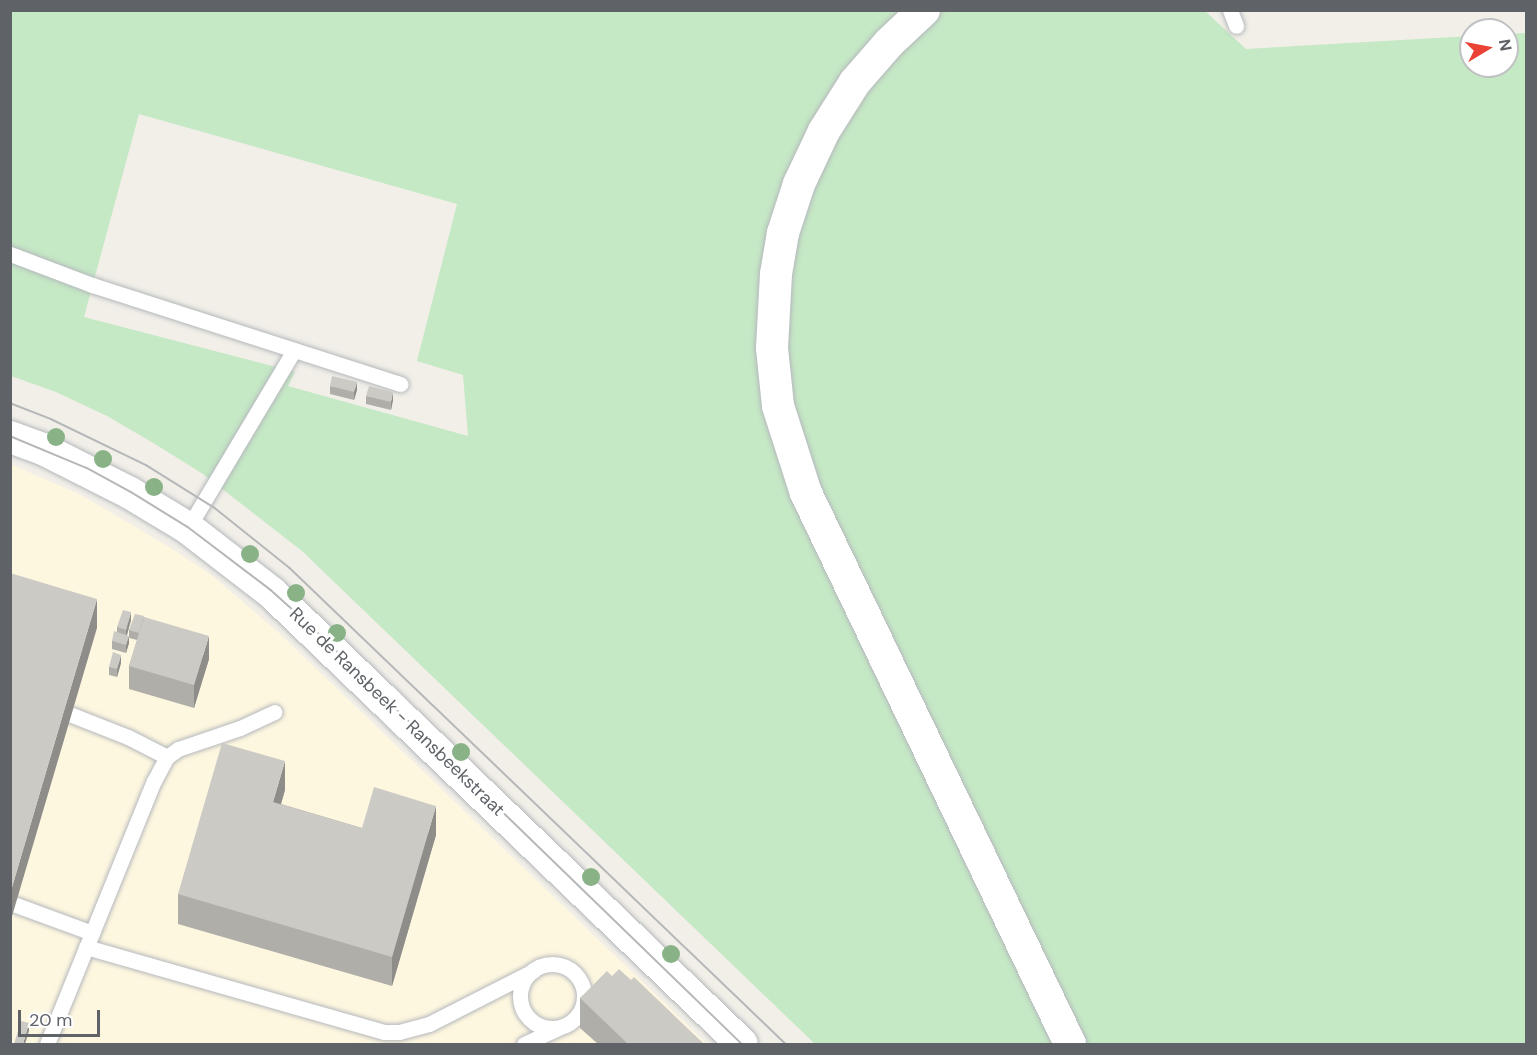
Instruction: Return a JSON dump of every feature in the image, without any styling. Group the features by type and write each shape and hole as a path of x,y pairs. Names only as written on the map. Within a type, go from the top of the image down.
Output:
{"street":[{"path":"924,10 889,43 855,82 824,131 799,184 783,233 775,284 772,348 778,406 806,493 1070,1044"},
{"name":"Rue de Ransbeek - Ransbeekstraat","path":"10,437 87,469 188,528 272,593 741,1044"}],"lane":[{"path":"1230,10 1236,26"},
{"path":"10,254 30,259 92,285 400,384"},
{"path":"188,528 294,350"},
{"path":"47,1044 149,791 167,757 178,749 240,728 275,712"},
{"path":"72,715 128,737 167,757"},
{"path":"16,905 93,933"},
{"path":"86,948 384,1032 399,1032 429,1024 543,966 565,967 581,982 584,1004 579,1015 562,1027 524,1044"},
{"path":"533,971 521,990 524,1012 541,1026 562,1027"}],"shaded area":[{"path":"10,464 81,495 210,574 279,633 707,1044 11,1044"}],"green space":[{"path":"1204,10 1246,49 1459,37 1459,78 1519,78 1519,33 1526,33 1526,1044 815,1044 302,551 203,474 155,444 107,416 56,392 11,376 10,11","holes":["139,114 457,204 417,361 463,375 468,436 288,386 295,372 84,317"]}],"building":[{"path":"332,376 357,382 354,392 330,386"},
{"path":"369,386 393,392 391,402 366,396"},
{"path":"10,573 97,599 10,894"},
{"path":"123,610 131,612 126,630 117,627"},
{"path":"135,614 144,616 139,633 129,630"},
{"path":"144,617 209,636 194,685 129,666"},
{"path":"114,631 129,636 126,645 112,641"},
{"path":"113,652 121,655 117,669 109,667"},
{"path":"222,743 285,761 273,802 362,828 374,787 436,806 392,957 178,894"},
{"path":"619,969 631,980 634,977 704,1044 628,1044 580,998 607,971 612,976"},
{"path":"21,1021 29,1023 23,1044 14,1044"}],"tram line":[{"path":"10,403 51,419 146,465 215,508 290,568 786,1044"},
{"path":"10,436 87,468 131,492 188,527 271,590 310,625 742,1044"}]}
